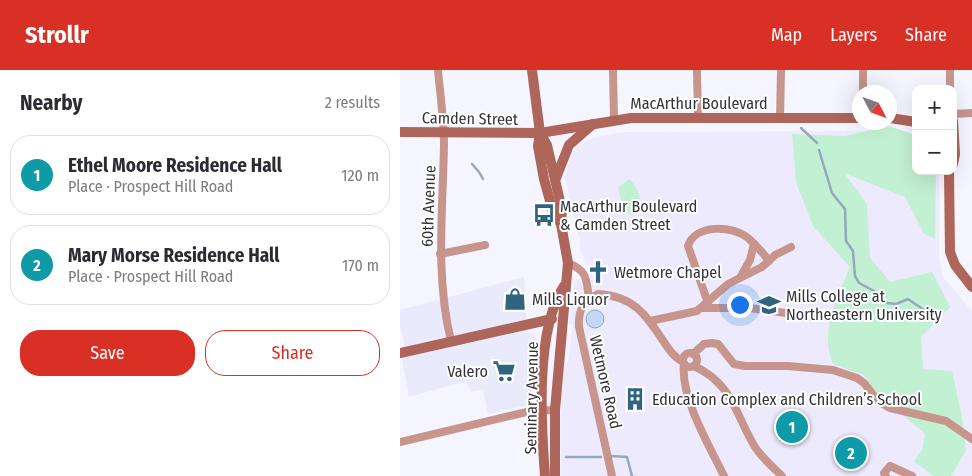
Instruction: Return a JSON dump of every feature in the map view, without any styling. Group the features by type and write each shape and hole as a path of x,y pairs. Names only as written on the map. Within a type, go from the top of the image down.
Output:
{"main road":[{"path":"532,70 540,133 538,146 550,202 561,224"},
{"name":"MacArthur Boulevard","path":"540,133 614,119 852,118"},
{"path":"897,119 912,121"},
{"path":"555,179 569,145 597,122"},
{"name":"Camden Street","path":"400,132 540,133"},
{"path":"540,133 547,144 562,210 561,224 568,263 562,337"},
{"path":"950,175 950,252 954,265 972,287"},
{"path":"548,321 554,303 565,284"},
{"path":"400,353 548,321 558,314 564,305"},
{"path":"548,321 562,337"},
{"name":"Seminary Avenue","path":"545,476 542,410 548,321"},
{"name":"Seminary Avenue","path":"555,476 555,410 562,337"}],"street":[{"name":"60th Avenue","path":"438,70 443,132 440,254 444,310 451,341"},
{"path":"613,70 614,119"},
{"path":"697,70 698,118"},
{"path":"780,118 781,70"},
{"path":"863,70 863,85"},
{"path":"950,70 950,85"},
{"path":"957,114 972,113"},
{"path":"705,305 688,246 691,238 698,232 728,230 741,234 754,244 769,261"},
{"path":"741,276 750,260 754,244"},
{"path":"440,254 485,246"},
{"path":"650,321 690,314 705,305 741,276 762,267 775,255 791,247"},
{"path":"568,263 582,269 590,298 598,294 619,296 634,305 650,321 675,358 688,367 694,366 716,378 757,450 782,476"},
{"name":"Wetmore Road","path":"590,298 582,305 578,316 579,327 612,476"},
{"path":"705,305 749,308 814,317"},
{"path":"724,476 696,417 684,381 684,356 693,354 704,344 718,344 734,364 833,370 857,378 864,383 878,401 890,408 946,421 972,439"},
{"path":"693,354 697,360 694,366"},
{"path":"400,442 542,410 555,410"},
{"path":"886,476 884,473 890,466 912,476"}],"shaded area":[{"name":"Mills College at Northeastern University","path":"880,131 912,167 912,175 939,175 939,256 943,277 972,311 972,476 561,476 561,404 565,362 568,362 573,325 569,324 575,280 578,278 582,282 591,279 579,245 580,240 565,177 572,152 586,141 596,137 626,132"},
{"path":"524,277 527,332 535,336 537,341 533,404 488,414 483,389 471,392 466,381 409,397 402,359 404,342 400,326 400,310"}],"green space":[{"path":"897,129 912,134 912,175 936,175 935,239 924,234 905,197 844,173 867,204 870,258 890,282 932,272 950,307 921,337 923,369 952,371 962,417 966,450 951,476 934,476 914,461 922,450 925,434 875,391 864,375 833,364 828,339 831,314 850,267 813,226 796,182 792,134 845,136 871,130"},
{"path":"630,179 640,198 639,212 631,215 622,205 618,187"}],"water":[{"path":"591,310 599,310 604,315 602,326 591,328 586,323 586,315"}],"waterway":[{"path":"801,128 817,143"},
{"path":"819,150 832,193 845,209 846,241 853,251 855,276 859,283 876,292 887,303 896,304 908,299 934,317"},
{"path":"472,164 483,179"},
{"path":"611,456 627,457 632,476"},
{"path":"566,457 601,457"}],"place":[{"name":"MacArthur Boulevard & Camden Street","path":"544,215"},
{"name":"Wetmore Chapel","path":"598,272"},
{"name":"Mills Liquor","path":"515,299"},
{"name":"Mills College at Northeastern University","path":"769,305"},
{"name":"Valero","path":"504,371"},
{"name":"Education Complex and Children’s School","path":"635,399"},
{"name":"Ethel Moore Residence Hall","path":"792,427"},
{"name":"Mary Morse Residence Hall","path":"851,453"}]}
